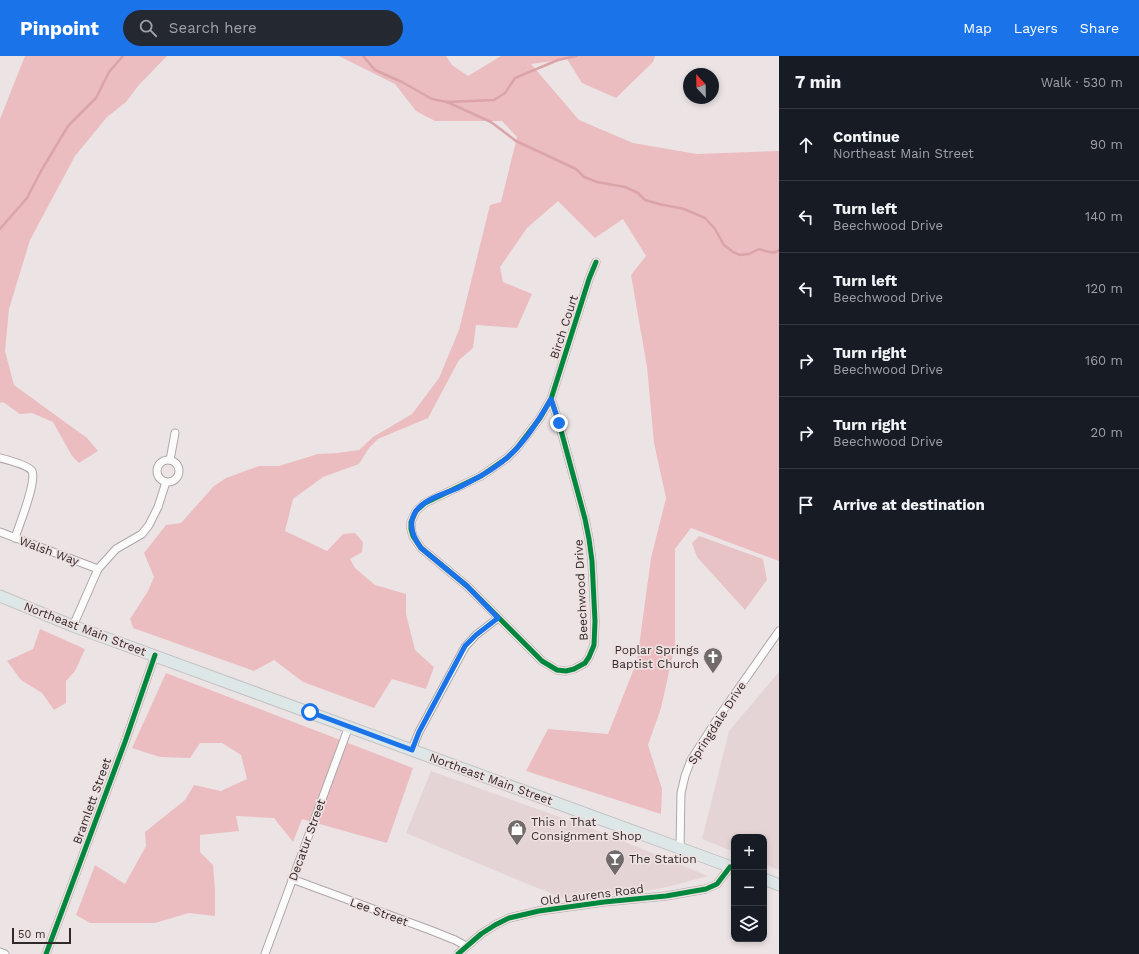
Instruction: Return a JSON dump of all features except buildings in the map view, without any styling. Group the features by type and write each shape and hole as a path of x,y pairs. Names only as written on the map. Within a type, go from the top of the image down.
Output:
{"main road":[{"name":"Northeast Main Street","path":"0,596 73,626 731,867"},
{"path":"767,880 779,885"}],"street":[{"name":"Birch Court","path":"551,399 589,279 596,262"},
{"name":"Beechwood Drive","path":"551,399 559,423 589,539 592,561 595,621 593,649 587,660 579,667 570,670 557,670 542,661 467,586 421,548 411,529 411,522 416,511 425,503 481,476 507,458 517,448 540,418 551,399"},
{"path":"170,460 175,433"},
{"path":"0,458 26,466 32,471 34,482 15,538"},
{"path":"170,460 176,464 179,471 173,481 166,482 160,479 157,470 161,462 170,460"},
{"path":"73,626 98,569 116,549 142,534 149,525 158,508 166,482"},
{"name":"Walsh Way","path":"0,532 98,569"},
{"path":"412,750 419,732 465,646 476,635 498,618"},
{"name":"Springdale Drive","path":"680,848 681,793 691,760 720,715 779,631"},
{"name":"Bramlett Street","path":"46,954 125,742 155,655"},
{"name":"Decatur Street","path":"265,954 349,726"},
{"name":"Old Laurens Road","path":"458,954 466,946 495,925 509,918 526,913 604,902 666,896 706,889 717,884 731,868"},
{"name":"Lee Street","path":"292,879 430,930 466,946"},
{"path":"0,952 4,954"}],"shaded area":[{"path":"25,56 167,56 138,86 126,102 107,117 75,156 30,240 9,309 5,351 14,385 87,438 98,451 79,463 72,456 53,422 32,413 20,414 3,402 0,403 0,119"},
{"path":"339,56 446,56 452,65 468,76 501,56 655,56 653,62 616,98 582,83 567,59 531,64 579,120 633,143 697,154 779,151 779,561 691,528 675,549 675,645 661,708 648,745 662,789 661,814 526,771 548,729 608,734 637,661 651,558 666,498 654,443 647,367 631,275 646,256 623,219 595,238 558,201 527,228 500,267 503,282 532,294 517,328 476,325 473,348 459,360 428,418 378,439 369,448 359,464 323,477 293,499 285,531 327,551 343,534 355,533 363,542 362,552 350,559 355,568 375,585 406,594 406,614 415,650 434,667 426,689 392,679 374,708 303,682 274,660 254,671 133,628 130,619 148,591 154,577 144,553 166,525 181,523 214,486 226,478 259,466 279,466 318,454 359,450 373,437 412,414 439,378 459,330 490,205 501,202 517,137 502,121 435,121 416,111 395,84"},
{"path":"699,536 763,559 767,580 745,610 697,557 692,543"},
{"path":"40,629 85,649 75,671 66,681 66,703 54,710 42,693 21,680 7,661 33,649"},
{"path":"779,672 779,870 767,865 767,834 731,834 731,851 702,839 729,731"},
{"path":"166,673 413,768 387,843 302,819 293,842 274,818 236,816 239,831 200,835 200,852 213,865 215,916 189,913 155,923 90,923 76,915 95,865 125,884 146,846 145,832 185,800 194,785 221,791 247,779 241,755 222,743 200,743 190,758 160,757 132,748"},
{"path":"431,771 596,830 708,876 663,888 571,901 406,833"}],"waterway":[{"path":"0,229 27,198 68,126 96,98 109,72 123,56"},
{"path":"363,56 375,70 402,82 432,99 447,102 494,100 505,93 515,78 558,60 576,56"},
{"path":"447,102 491,122 516,141 576,169 584,177 597,182 625,187 638,193 645,200 684,209 705,218 715,229 724,245 733,252 740,255 749,254 759,249 767,252 775,252 779,250"}],"cycle path":[{"path":"551,399 585,519 592,561 595,621 594,645 585,663 574,669 566,671 557,670 542,661 467,586 421,548 413,536 411,522 416,511 425,503 481,476 507,458 517,448 540,418 551,399 589,279 596,262"},
{"path":"46,954 125,742 155,655"},
{"path":"458,954 481,934 509,918 539,911 604,902 666,896 706,889 717,884 730,867"}],"place":[{"name":"Poplar Springs Baptist Church","path":"713,674"},
{"name":"This n That Consignment Shop","path":"517,846"},
{"name":"The Station","path":"615,876"}],"route":[{"path":"310,712 412,750 419,732 465,646 476,635 498,618 467,586 421,548 411,529 413,517 416,511 425,503 481,476 507,458 517,448 540,418 551,399 559,423"}]}
